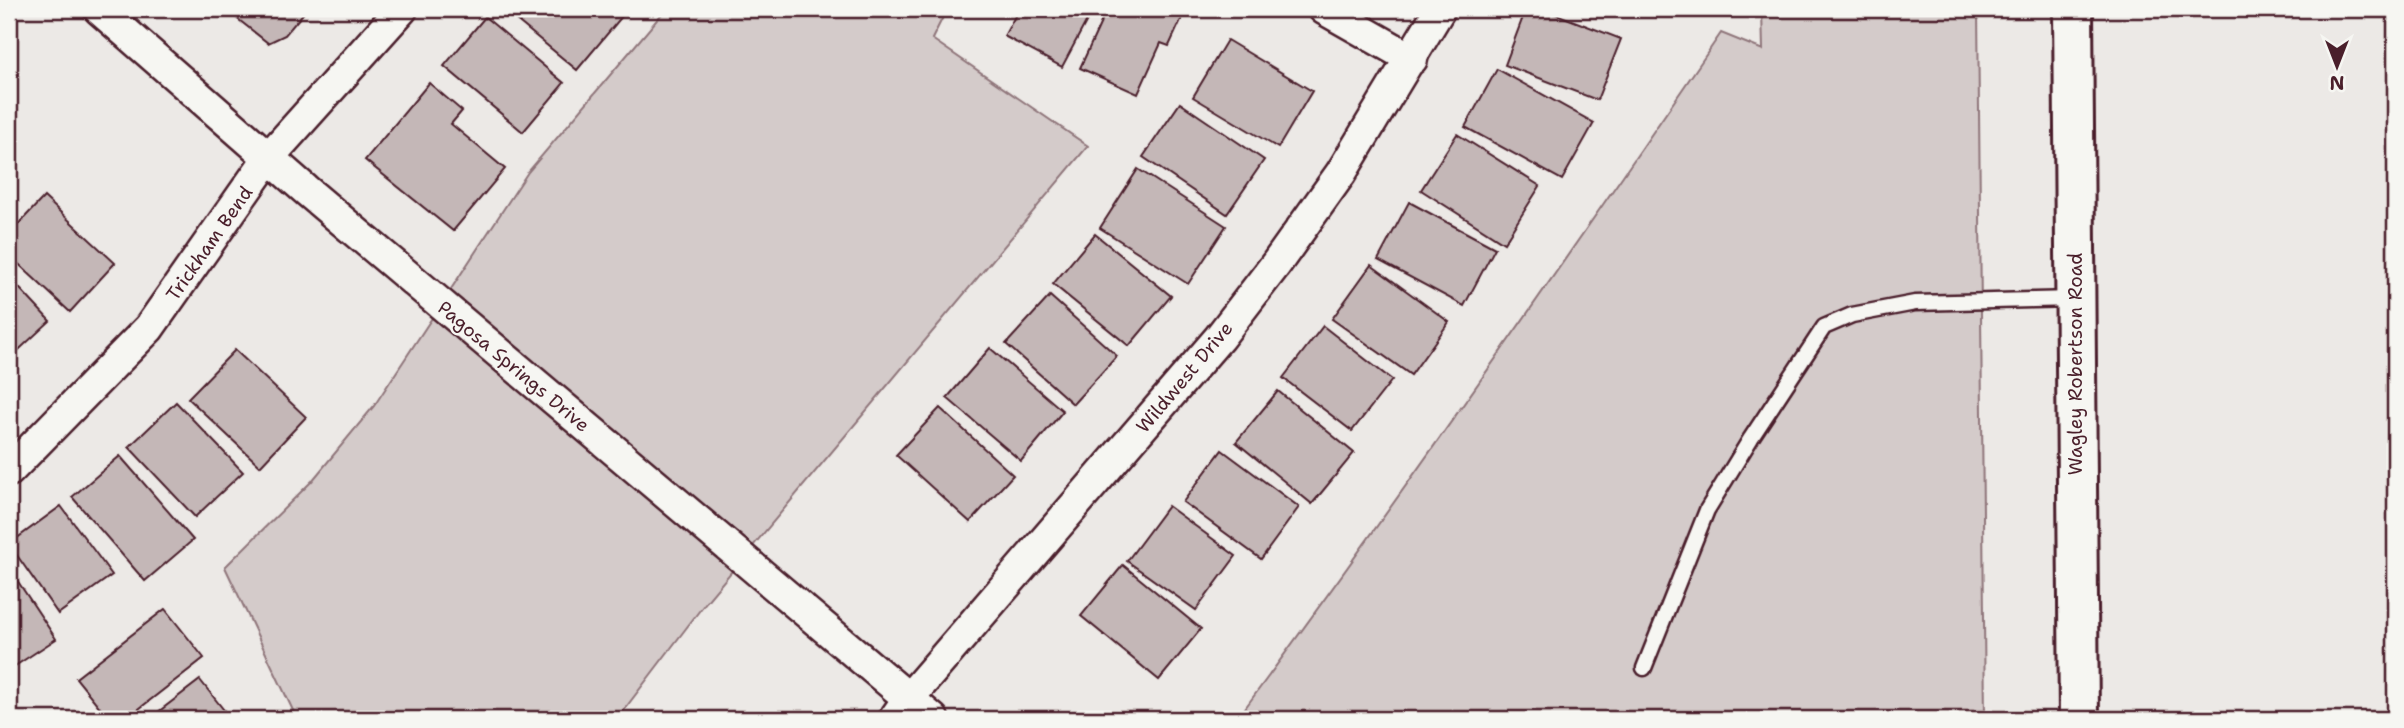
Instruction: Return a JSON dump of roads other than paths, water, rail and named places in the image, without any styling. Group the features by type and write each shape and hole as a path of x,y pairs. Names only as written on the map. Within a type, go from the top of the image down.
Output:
{"street":[{"name":"Pagosa Springs Drive","path":"99,9 901,709 933,719"},
{"name":"Trickham Bend","path":"9,471 149,328 269,157 402,9"},
{"path":"1324,9 1412,59"},
{"name":"Wildwest Drive","path":"901,709 1219,338 1276,264 1341,173 1440,9"},
{"name":"Wagley Robertson Road","path":"2073,9 2079,719"}],"lane":[{"path":"1644,668 1707,510 1824,327 1852,315 1915,303 2074,299"}]}
